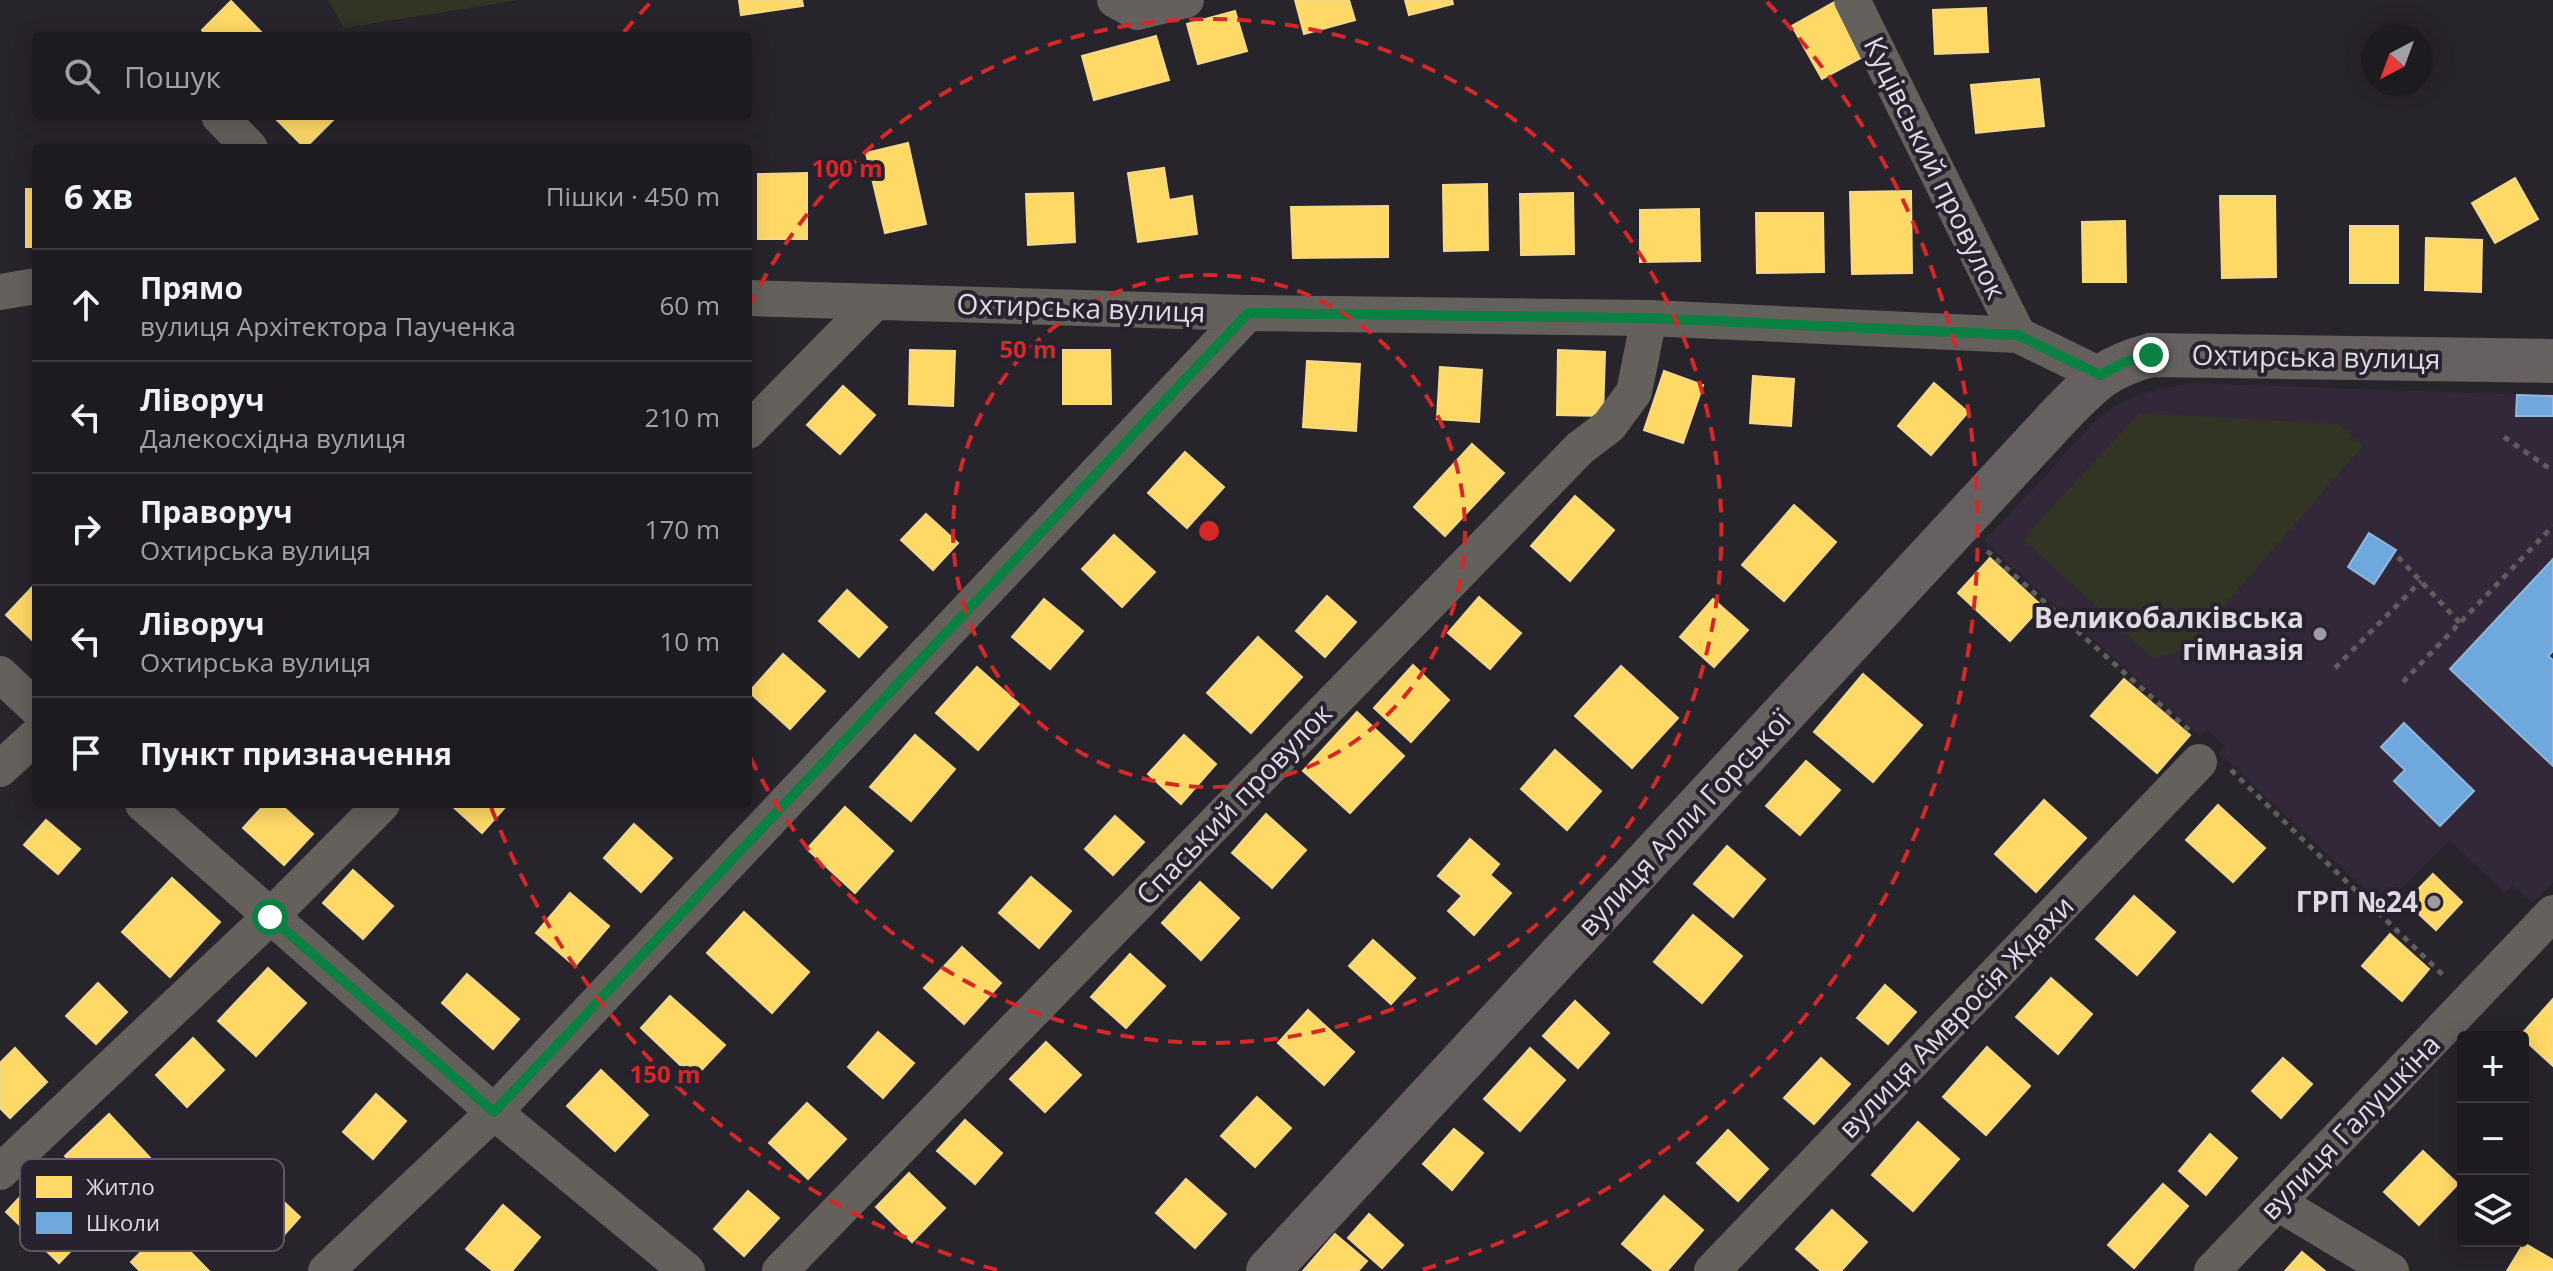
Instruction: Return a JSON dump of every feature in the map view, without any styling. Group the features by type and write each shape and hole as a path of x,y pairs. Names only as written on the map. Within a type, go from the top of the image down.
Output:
{"street":[{"path":"1115,0 1137,12 1186,0"},
{"name":"Куцівський провулок","path":"1852,0 2018,335"},
{"path":"223,120 246,144"},
{"path":"0,292 32,287"},
{"name":"Охтирська вулиця","path":"752,298 1248,313 1649,318 2018,335 2100,375 2125,362 2151,355 2553,361"},
{"path":"752,427 875,302"},
{"path":"326,1271 494,1112 1248,313"},
{"name":"Спаський провулок","path":"780,1271 1569,459 1609,426 1634,392 1649,318"},
{"name":"вулиця Алли Горської","path":"1268,1271 2100,375"},
{"path":"0,674 32,704"},
{"path":"0,769 32,740"},
{"name":"вулиця Амвросія Ждахи","path":"1712,1271 2199,762"},
{"path":"147,808 494,1112 687,1271"},
{"path":"0,1172 270,917 378,808"},
{"name":"вулиця Галушкіна","path":"2212,1271 2553,913"},
{"path":"2278,1203 2391,1271"}],"path":[{"path":"2504,437 2553,471"},
{"path":"2403,682 2553,526"},
{"path":"2398,557 2460,623"},
{"path":"2335,668 2421,581"}],"shaded area":[{"name":"Великобалківська гімназія","path":"2193,383 2553,396 2553,882 2533,903 2513,885 2505,893 2449,840 2383,906 2219,753 2225,746 2207,729 2200,736 1984,541 2098,419 2137,395"}],"green space":[{"path":"328,0 519,0 344,28"},
{"path":"2139,413 2339,424 2363,446 2187,648 2154,659 2023,539"}],"building: Житло":[{"path":"739,0 802,0 803,6 741,15"},
{"path":"1295,0 1349,0 1355,20 1304,34"},
{"path":"1405,0 1452,0 1453,4 1409,15"},
{"path":"1838,0 1868,54 1822,79 1792,26"},
{"path":"231,1 261,32 204,32 202,30"},
{"path":"1986,8 1988,52 1935,54 1933,10"},
{"path":"1235,11 1247,51 1198,64 1187,24"},
{"path":"1156,36 1169,80 1094,100 1082,56"},
{"path":"2039,79 2044,126 1976,133 1971,85"},
{"path":"277,120 333,120 309,144 301,144"},
{"path":"908,143 926,224 885,233 866,153"},
{"path":"1164,168 1169,200 1192,196 1197,234 1138,242 1128,173"},
{"path":"807,173 807,239 758,239 758,174"},
{"path":"2515,178 2538,219 2495,243 2472,203"},
{"path":"1487,184 1488,250 1444,251 1443,185"},
{"path":"26,189 32,189 32,247 26,247"},
{"path":"1911,191 1912,273 1852,274 1850,192"},
{"path":"1073,193 1075,242 1028,245 1026,194"},
{"path":"1573,193 1574,254 1521,255 1520,194"},
{"path":"2220,196 2275,196 2276,277 2222,278"},
{"path":"1388,206 1388,257 1293,258 1291,207"},
{"path":"1699,209 1700,261 1640,262 1640,210"},
{"path":"1756,213 1823,213 1824,272 1757,273"},
{"path":"2125,221 2126,282 2083,282 2082,222"},
{"path":"2350,226 2398,226 2398,283 2350,283"},
{"path":"2426,238 2482,240 2481,292 2425,290"},
{"path":"910,350 955,351 953,406 909,404"},
{"path":"1063,350 1110,350 1111,404 1063,404"},
{"path":"1558,350 1605,352 1603,416 1557,415"},
{"path":"1307,361 1360,364 1356,431 1303,427"},
{"path":"1440,367 1482,370 1479,422 1437,419"},
{"path":"1664,371 1703,385 1683,443 1644,430"},
{"path":"1753,376 1794,379 1791,426 1750,423"},
{"path":"1934,383 1968,412 1931,455 1898,426"},
{"path":"843,386 875,415 840,454 807,425"},
{"path":"1472,444 1504,473 1445,536 1414,507"},
{"path":"1185,452 1224,487 1187,528 1148,493"},
{"path":"1575,496 1614,530 1570,581 1531,546"},
{"path":"1794,505 1836,542 1784,601 1742,565"},
{"path":"926,514 958,543 933,570 901,540"},
{"path":"1114,535 1155,572 1122,607 1082,569"},
{"path":"1990,558 2042,606 2010,641 1958,593"},
{"path":"32,587 32,640 6,615"},
{"path":"847,590 887,627 859,657 819,621"},
{"path":"1327,596 1356,622 1325,657 1296,631"},
{"path":"1479,597 1521,633 1490,669 1448,633"},
{"path":"1044,599 1083,631 1050,669 1012,637"},
{"path":"1713,599 1748,630 1714,667 1680,637"},
{"path":"1258,637 1302,677 1251,733 1207,693"},
{"path":"783,654 825,691 790,729 752,695 752,689"},
{"path":"1413,665 1449,700 1411,742 1374,708"},
{"path":"1621,666 1678,718 1632,768 1575,716"},
{"path":"977,667 1019,704 978,750 936,713"},
{"path":"1863,674 1922,725 1873,782 1814,732"},
{"path":"2124,679 2190,735 2157,773 2091,716"},
{"path":"1357,712 1404,756 1350,813 1303,771"},
{"path":"915,735 955,769 911,821 870,787"},
{"path":"1184,735 1216,764 1181,804 1148,774"},
{"path":"1555,750 1601,791 1567,830 1521,789"},
{"path":"1806,761 1840,790 1800,835 1766,806"},
{"path":"2044,800 2086,838 2036,892 1995,854"},
{"path":"2218,805 2265,848 2233,882 2186,840"},
{"path":"845,807 893,851 855,893 807,849"},
{"path":"261,808 284,808 313,834 284,865 243,828"},
{"path":"454,808 504,808 482,833"},
{"path":"1266,814 1306,850 1272,888 1232,853"},
{"path":"1115,816 1144,842 1113,875 1085,849"},
{"path":"46,820 80,849 58,874 24,845"},
{"path":"634,824 672,858 641,892 604,858"},
{"path":"1470,839 1499,864 1490,875 1511,893 1474,935 1448,911 1462,896 1438,876"},
{"path":"1727,846 1765,879 1733,917 1694,884"},
{"path":"353,870 393,906 363,939 323,903"},
{"name":"ГРП №24","path":"2433,874 2462,902 2436,930 2406,902"},
{"path":"1031,877 1071,911 1039,948 999,913"},
{"path":"172,878 220,922 170,977 122,932"},
{"path":"1200,882 1239,918 1201,960 1162,923"},
{"path":"570,893 609,926 575,966 536,933"},
{"path":"2134,896 2175,932 2137,975 2096,939"},
{"path":"744,912 809,972 772,1013 707,953"},
{"path":"1693,915 1742,956 1702,1003 1654,962"},
{"path":"2390,934 2429,969 2402,1001 2362,966"},
{"path":"1373,940 1415,978 1391,1004 1349,966"},
{"path":"962,947 1001,983 964,1024 924,988"},
{"path":"1130,954 1165,986 1126,1028 1091,997"},
{"path":"268,968 306,1003 256,1056 218,1021"},
{"path":"467,974 519,1019 493,1049 442,1003"},
{"path":"2051,978 2092,1014 2058,1054 2016,1017"},
{"path":"98,983 127,1012 96,1044 66,1016"},
{"path":"1885,985 1916,1012 1888,1044 1857,1018"},
{"path":"670,996 725,1045 694,1078 641,1028"},
{"path":"2553,999 2553,1066 2529,1044 2529,1031 2524,1031"},
{"path":"1575,1001 1609,1033 1578,1068 1543,1036"},
{"path":"1308,1010 1354,1052 1324,1085 1278,1043"},
{"path":"878,1032 914,1063 883,1098 848,1067"},
{"path":"193,1038 224,1070 187,1107 156,1075"},
{"path":"1046,1042 1081,1075 1045,1112 1010,1079"},
{"path":"1987,1047 2030,1086 1986,1135 1943,1097"},
{"path":"15,1048 47,1082 10,1118 0,1108 0,1063"},
{"path":"1530,1048 1565,1080 1520,1131 1484,1099"},
{"path":"1821,1058 1850,1084 1814,1124 1784,1098"},
{"path":"2283,1058 2312,1084 2281,1118 2252,1091"},
{"path":"601,1070 648,1115 615,1151 567,1106"},
{"path":"376,1094 406,1121 373,1159 343,1132"},
{"path":"1257,1097 1291,1128 1255,1167 1221,1136"},
{"path":"807,1103 846,1139 808,1179 769,1143"},
{"path":"109,1114 151,1159 68,1159 65,1156"},
{"path":"965,1120 1002,1153 975,1184 937,1151"},
{"path":"1918,1122 1959,1159 1913,1211 1872,1175"},
{"path":"1454,1129 1483,1153 1452,1190 1423,1164"},
{"path":"1728,1130 1768,1169 1738,1201 1697,1163"},
{"path":"2210,1134 2237,1158 2206,1195 2179,1171"},
{"path":"2423,1151 2457,1183 2419,1225 2384,1192"},
{"path":"909,1173 945,1208 912,1242 876,1207"},
{"path":"1186,1179 1226,1214 1195,1248 1156,1213"},
{"path":"2163,1184 2188,1206 2134,1268 2108,1245"},
{"path":"748,1191 779,1218 744,1256 714,1229"},
{"path":"1664,1196 1703,1230 1667,1271 1654,1271 1622,1244"},
{"path":"20,1197 20,1225 6,1212"},
{"path":"284,1202 300,1217 284,1235"},
{"path":"503,1205 540,1237 512,1271 493,1271 466,1249"},
{"path":"1832,1210 1867,1242 1841,1271 1821,1271 1796,1249"},
{"path":"1369,1214 1403,1245 1382,1268 1348,1238"},
{"path":"1335,1234 1367,1261 1358,1271 1303,1271"},
{"path":"2529,1246 2553,1260 2553,1271 2507,1271 2522,1247"},
{"path":"47,1251 71,1251 59,1263"},
{"path":"142,1251 189,1251 209,1271 140,1271 131,1262"},
{"path":"2302,1252 2325,1271 2285,1271"}],"building: Школи":[{"path":"2517,395 2553,396 2553,416 2516,416"},
{"path":"2369,533 2396,550 2374,584 2348,567"},
{"path":"2553,559 2553,651 2548,656 2553,660 2553,766 2450,669"},
{"path":"2404,723 2474,791 2440,826 2394,781 2405,770 2381,747"}],"place":[{"name":"Великобалківська гімназія","path":"2320,634"},
{"name":"ГРП №24","path":"2434,902"}],"route":[{"path":"270,917 494,1112 1248,313 1649,318 2018,335 2100,375 2125,362 2151,355"}]}
